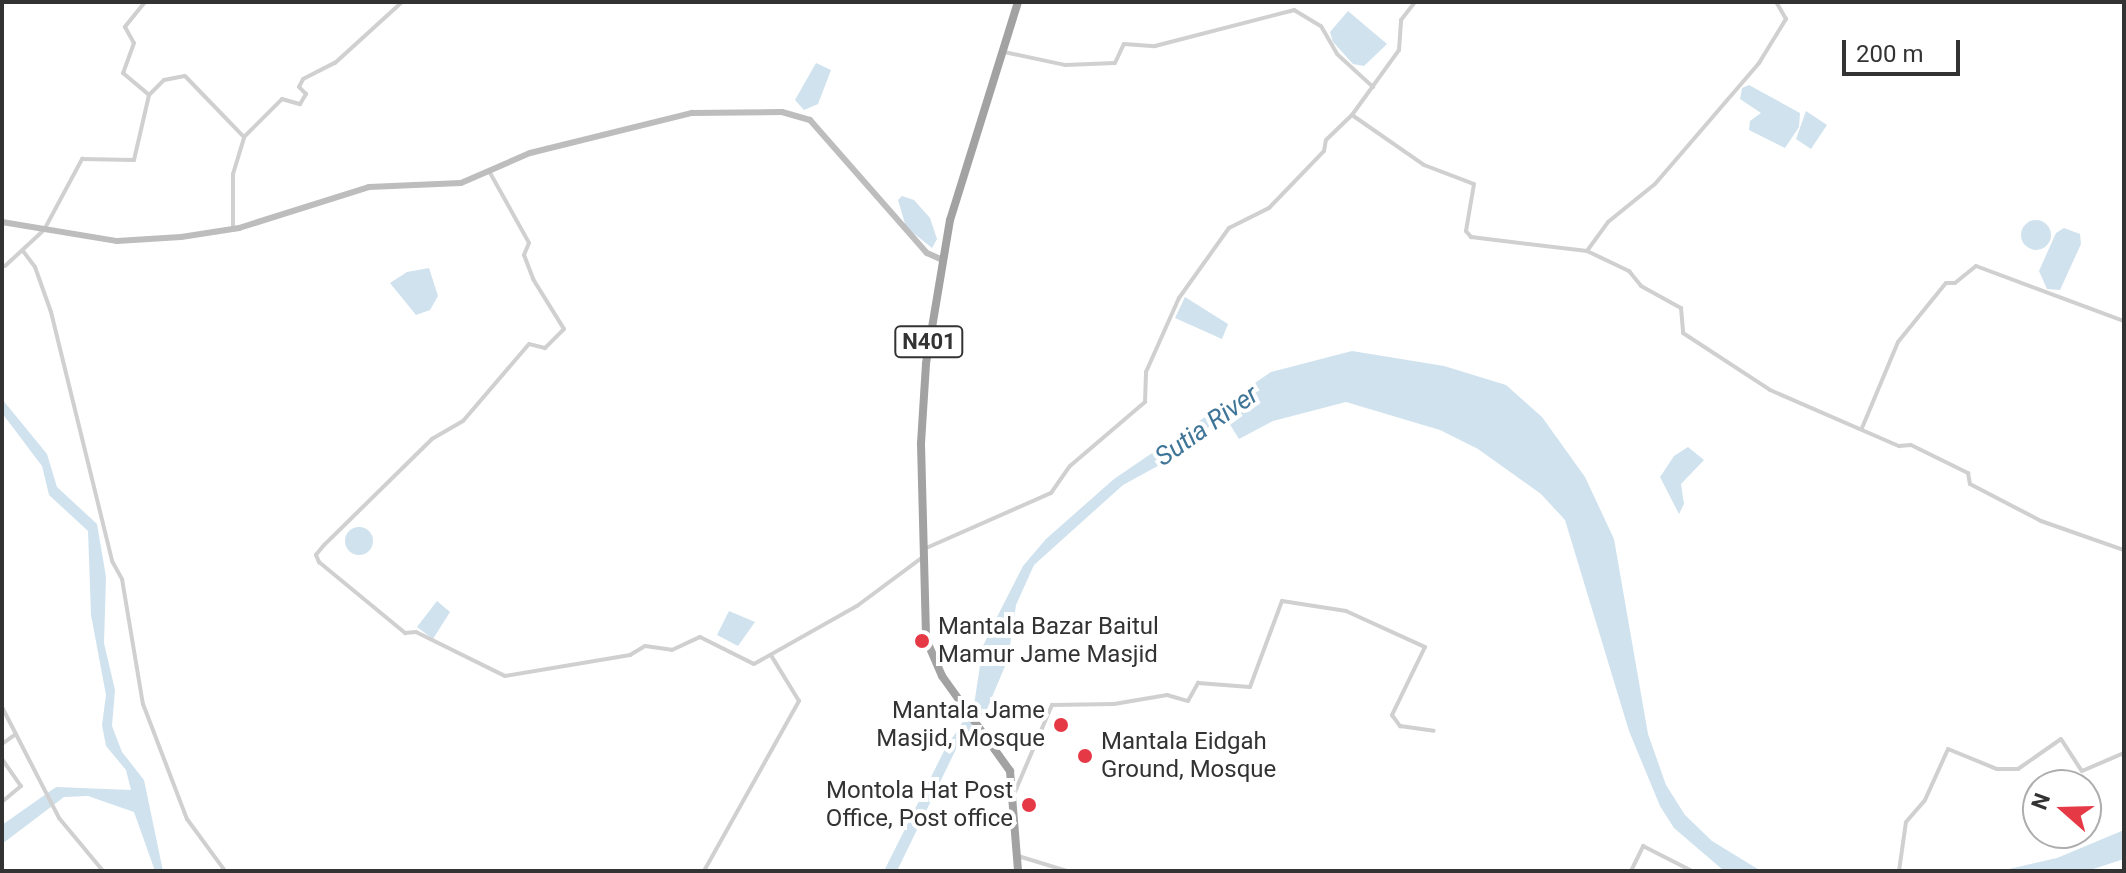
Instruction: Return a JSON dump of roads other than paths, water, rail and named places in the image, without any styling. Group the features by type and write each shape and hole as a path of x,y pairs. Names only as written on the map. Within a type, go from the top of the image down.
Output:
{"highway":[{"name":"N401","path":"1018,2 961,179 943,260 922,407 926,639 949,687 1010,771 1018,871"}],"main road":[{"path":"2,222 117,241 233,229 369,187 461,183 530,153 692,113 793,113 810,120 927,253 943,260"}],"street":[{"path":"145,2 125,27 134,43 123,73 149,95"},
{"path":"233,229 233,174 244,137 282,99 300,104 306,94 299,87 303,79 335,63 402,2"},
{"path":"489,171 529,243 524,255 533,279 564,329 545,348 529,344 463,421 432,439 324,545 317,559 396,628 416,632 505,676 630,655 645,646 672,650 700,637 754,664 772,657 857,606 924,553 1051,493 1070,466 1145,402 1146,372 1179,298 1229,228 1269,208 1352,115 1399,50 1401,20 1415,2"},
{"path":"1587,251 1608,222 1655,184 1759,63 1786,19 1776,2"},
{"path":"1004,52 1065,65 1115,63 1124,44 1155,46 1294,10 1321,26 1337,54 1373,87"},
{"path":"5,266 44,230 82,159 134,160 149,95 164,80 185,76 244,137"},
{"path":"1352,115 1424,165 1474,184 1466,231 1471,237 1587,251 1629,271 1641,286 1681,308 1683,333 1770,390 1968,473 1970,484 2041,521 2124,550"},
{"path":"23,251 35,267 51,312 113,567 122,579 143,704 187,819 225,871"},
{"path":"1862,428 1898,342 1946,283 1955,283 1976,266 2124,321"},
{"path":"1014,794 1052,705 1114,704 1167,695 1188,701 1198,683 1250,687 1282,601 1346,611 1425,647 1392,715 1400,726 1434,731"},
{"path":"704,871 799,701 772,657"},
{"path":"2,707 59,818 103,871"},
{"path":"2,744 16,734"},
{"path":"1899,871 1906,822 1925,800 1948,749 1997,769 2018,769 2061,739 2082,771 2124,753"},
{"path":"2,759 21,786 2,802"},
{"path":"1631,871 1643,846 1692,871"},
{"path":"1018,856 1067,871"}],"water":[{"path":"1348,11 1387,44 1364,66 1353,64 1333,42 1330,32"},
{"path":"816,63 831,70 818,104 804,110 795,100"},
{"path":"1749,85 1800,113 1799,127 1785,148 1749,130 1750,121 1761,113 1740,99 1742,88"},
{"path":"1806,111 1827,125 1811,149 1796,139"},
{"path":"902,196 914,200 930,218 937,239 932,248 906,227 898,200"},
{"path":"2036,220 2046,225 2051,235 2046,245 2036,250 2026,245 2021,235 2026,225"},
{"path":"2064,228 2080,234 2081,244 2060,290 2047,289 2039,271 2056,233"},
{"path":"429,268 438,296 430,310 416,315 390,283 407,272"},
{"path":"1185,297 1228,324 1222,339 1175,318"},
{"name":"Sutia River","path":"1352,351 1444,366 1506,385 1542,417 1585,477 1614,539 1648,734 1666,785 1685,815 1712,841 1761,871 1723,870 1674,828 1660,806 1629,731 1565,520 1541,494 1478,449 1440,430 1346,402 1273,421 1239,439 1224,415 1165,462 1123,485 1034,565 1016,605 1008,659 987,709 958,745 897,871 884,871 945,749 974,705 983,646 998,615 1023,566 1046,539 1114,479 1271,372"},
{"path":"2,399 47,454 57,487 97,524 106,577 104,643 115,690 112,726 122,752 144,780 163,871 155,871 134,812 88,796 64,797 2,844 2,825 56,787 131,790 126,770 106,746 102,725 106,695 91,615 88,531 49,495 42,466 2,413"},
{"path":"1688,447 1704,460 1681,484 1684,504 1679,514 1660,477 1674,456"},
{"path":"359,527 369,531 373,541 369,551 359,555 349,551 345,541 349,531"},
{"path":"437,601 450,612 433,639 417,627"},
{"path":"729,611 755,622 738,646 717,635"},
{"path":"2124,830 2124,859 2087,871 2000,871 2057,858 2079,849 2102,849 2102,839"}],"place":[{"name":"Mantala Bazar Baitul Mamur Jame Masjid","path":"922,641"},
{"name":"Mantala Jame Masjid, Mosque","path":"1061,725"},
{"name":"Mantala Eidgah Ground, Mosque","path":"1085,756"},
{"name":"Montola Hat Post Office, Post office","path":"1029,805"}]}
